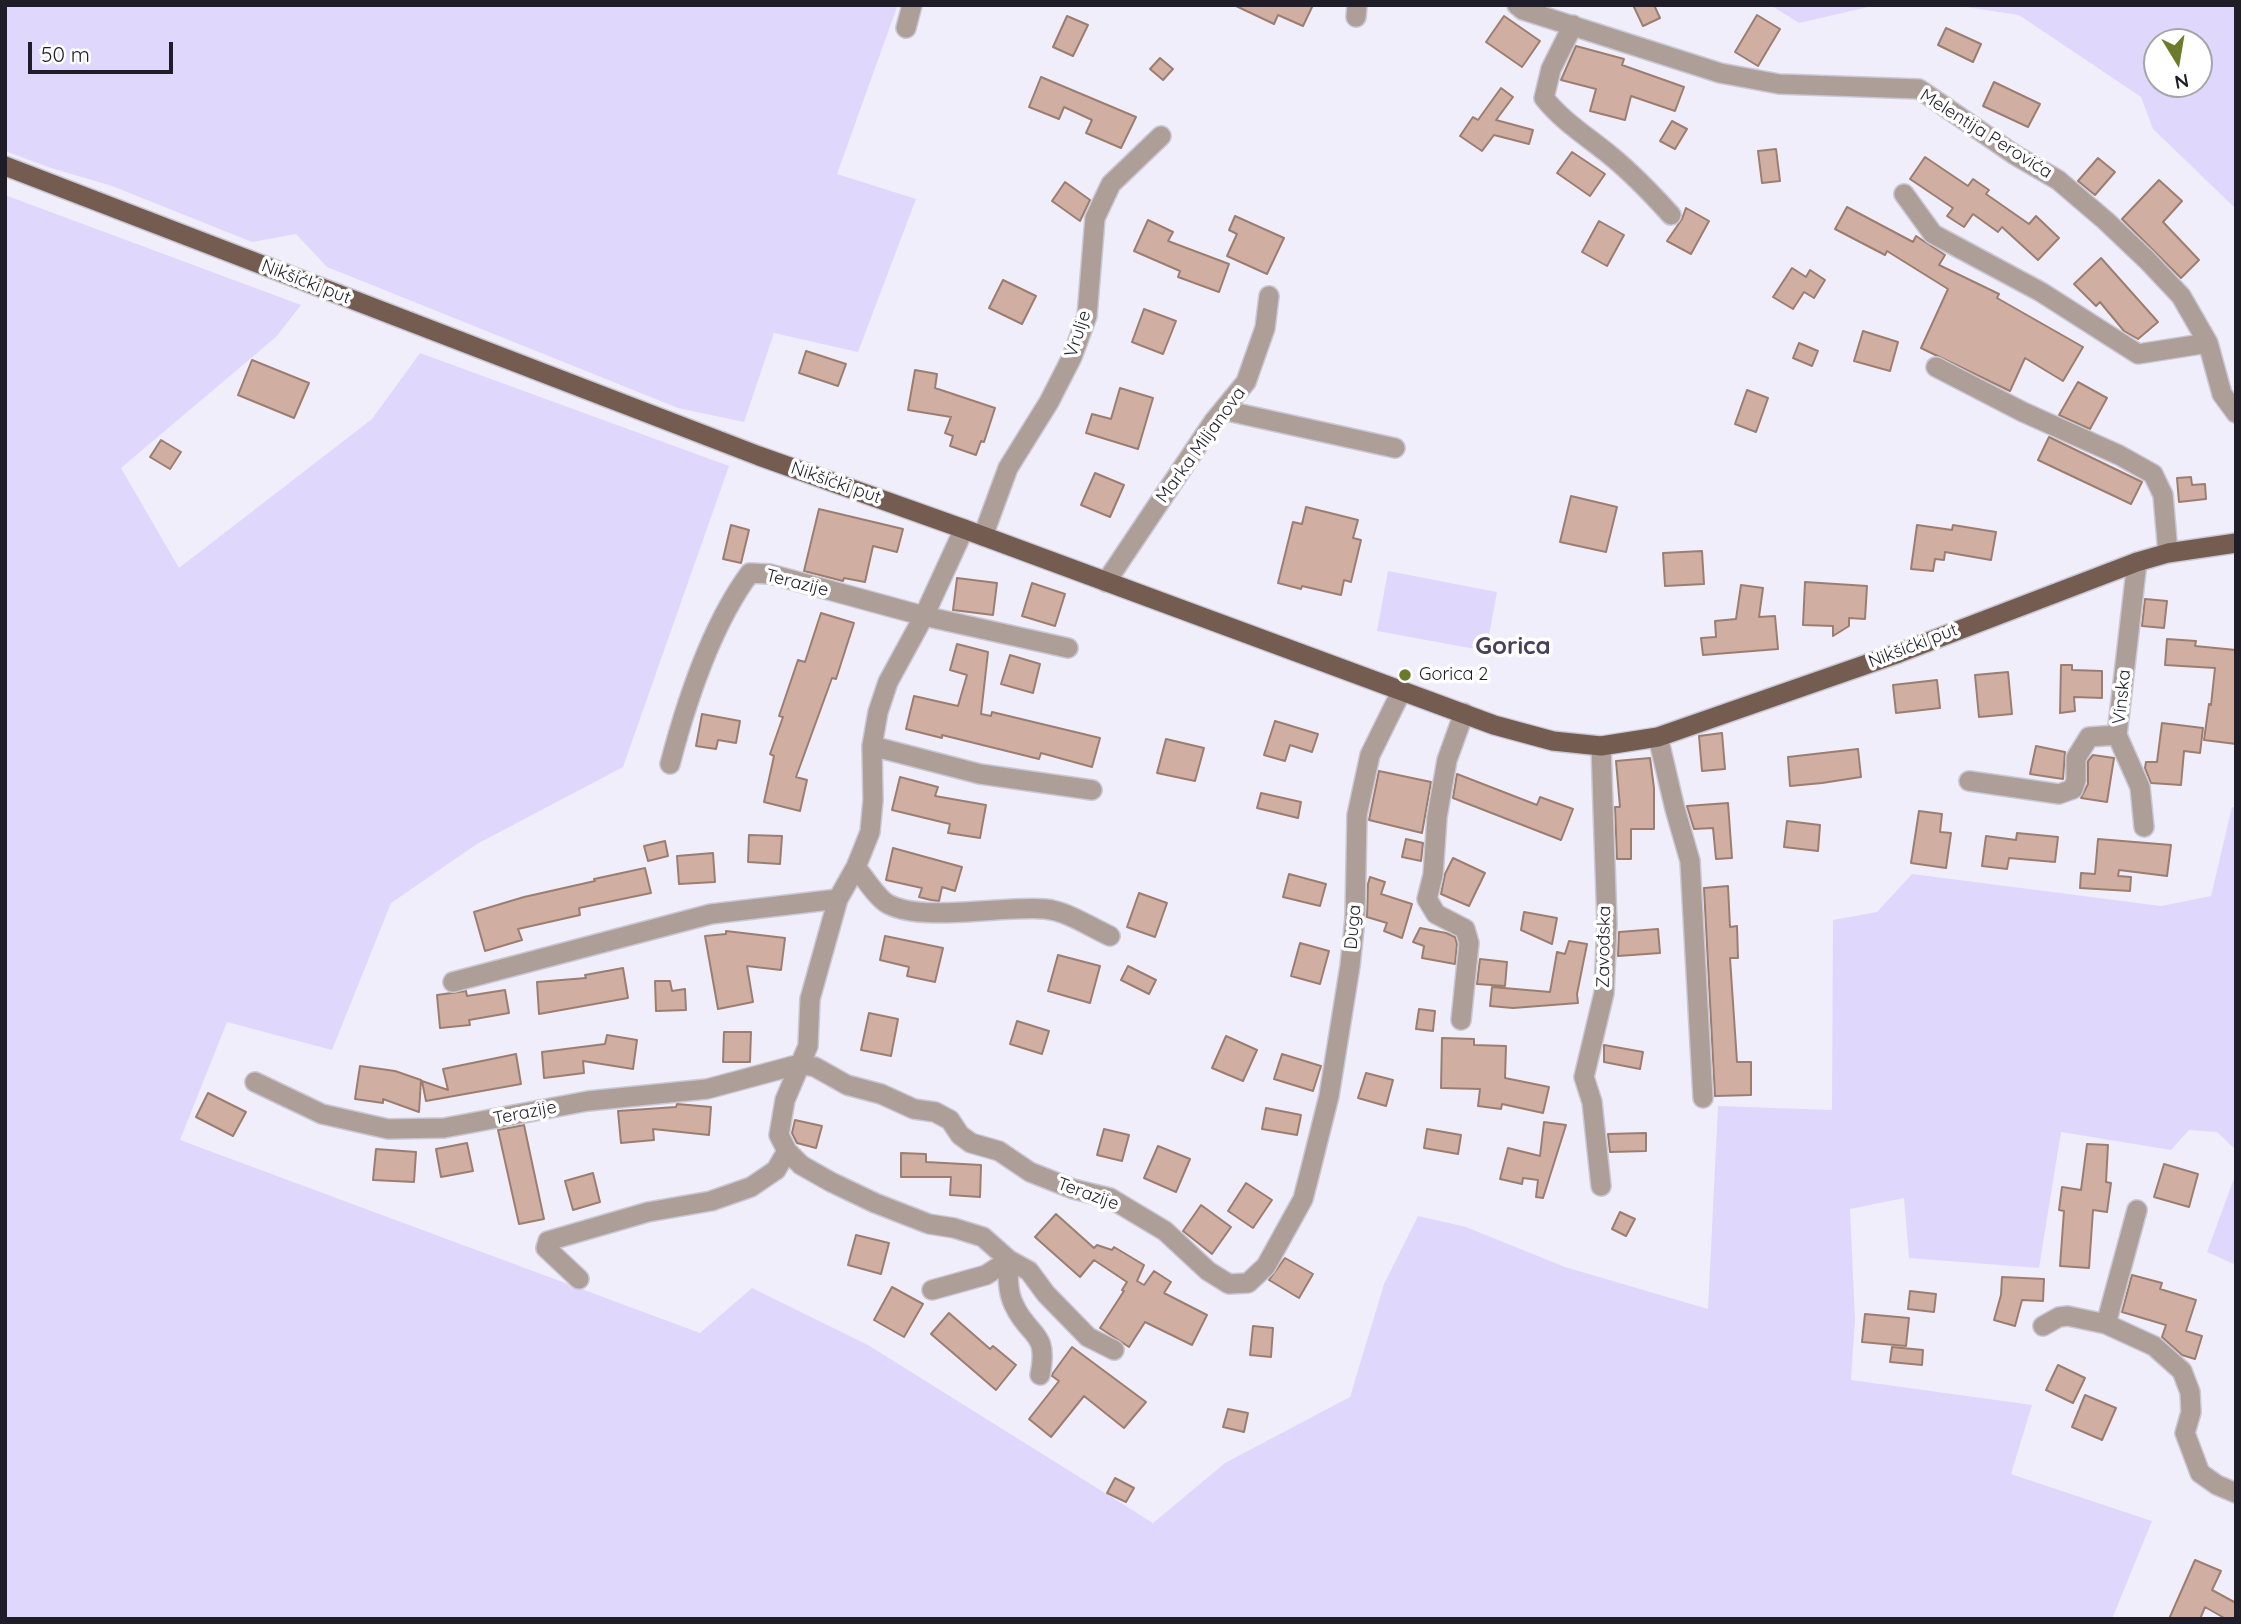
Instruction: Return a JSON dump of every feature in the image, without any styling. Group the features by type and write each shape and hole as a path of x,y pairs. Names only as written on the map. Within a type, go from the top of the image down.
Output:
{"main road":[{"name":"Nikšićki put","path":"5,166 759,456 974,532 1494,725 1553,741 1601,746 1658,737 1899,653 2137,562 2168,553 2236,543"}],"street":[{"path":"906,28 912,5"},
{"name":"Melentija Perovića","path":"1517,5 1523,10 1567,18 1625,44 1720,73 1767,82 1919,89 2015,155 2058,180 2106,221 2181,296 2208,343 2222,394 2236,413"},
{"path":"1567,18 1544,98 1558,116 1642,183 1671,215"},
{"name":"Vrulje","path":"974,532 1072,357 1087,316 1095,218 1111,184 1161,136"},
{"path":"1904,194 1933,233 2041,292 2138,355 2208,343"},
{"name":"Marka Miljanova","path":"1105,582 1223,410 1247,382 1265,328 1269,296"},
{"path":"1936,367 2153,474 2163,495 2168,553"},
{"path":"1223,410 1395,448"},
{"path":"974,532 888,682 878,712 872,746 873,800 870,832 856,867 838,899 810,999 808,1046 785,1100 779,1135 787,1151 801,1165 831,1182 929,1224 983,1237 1009,1260 1029,1271 1062,1312 1088,1337 1114,1350"},
{"name":"Vinska","path":"2137,562 2117,735 2140,787 2144,827"},
{"name":"Terazije","path":"670,764 697,677 734,594 750,573 770,574 924,616 1068,648"},
{"name":"Duga","path":"1311,1168 1329,1096 1350,966 1357,864 1357,815 1370,755 1402,690"},
{"path":"1461,1020 1469,943 1465,929 1436,914 1427,898 1433,875 1437,817 1447,760 1464,713"},
{"path":"1969,781 2059,794 2073,789 2076,780 2076,758 2089,737 2117,735"},
{"path":"1658,737 1690,860 1703,1098"},
{"path":"872,746 980,774 1092,790"},
{"name":"Zavođska","path":"1601,746 1607,924 1604,993 1584,1077 1592,1102 1601,1186"},
{"path":"856,867 886,904 913,911 1046,909 1110,936"},
{"path":"453,982 711,914 838,899"},
{"name":"Terazije","path":"255,1082 322,1114 388,1129 444,1128 588,1101 707,1089 800,1064 815,1067 847,1085 881,1094 914,1109 935,1112 950,1119 960,1135 971,1143 999,1151 1030,1172 1073,1189 1110,1198 1165,1231 1208,1271 1230,1284 1248,1283 1266,1266 1303,1199 1311,1168"},
{"path":"579,1279 546,1248 548,1241 648,1212 711,1201 751,1187 776,1170 787,1151"},
{"path":"2106,1324 2137,1210"},
{"path":"932,1290 986,1275 1009,1260"},
{"path":"1009,1260 1008,1281 1014,1304 1041,1339 1044,1355 1040,1375"},
{"path":"2043,1326 2059,1317 2068,1316 2106,1324 2154,1346 2182,1371 2190,1392 2191,1412 2185,1433 2200,1473 2217,1485 2236,1493"}],"shaded area":[{"path":"5,5 912,5 911,11 897,7 837,174 916,199 858,352 774,333 744,422 678,408 327,267 296,234 252,242 112,186 5,151"},
{"path":"1770,5 1877,5 1799,23"},
{"path":"1953,5 2236,5 2236,209 2153,129 2141,97 2019,15"},
{"path":"5,195 301,305 276,337 121,468 179,568 372,419 420,353 729,466 623,767 477,844 391,903 332,1050 227,1022 180,1140 700,1333 752,1288 868,1345 1153,1523 1225,1463 1350,1397 1384,1284 1418,1216 1466,1227 1565,1267 1708,1309 1718,1106 1832,1110 1833,920 1877,912 1912,874 2161,906 2211,896 2232,807 2236,808 2236,1150 2217,1132 2189,1130 2171,1150 2061,1132 2039,1268 1909,1258 1904,1198 1850,1209 1855,1320 1851,1380 2032,1405 2011,1474 2152,1521 2112,1619 5,1619"},
{"path":"1388,571 1497,592 1486,651 1377,631"},
{"path":"2236,1173 2236,1265 2207,1252"}],"building":[{"path":"1234,5 1313,5 1303,26 1278,15 1274,24"},
{"path":"1633,5 1654,5 1660,18 1643,26"},
{"path":"1757,15 1780,29 1758,66 1735,52"},
{"path":"1067,16 1088,25 1073,56 1053,47"},
{"path":"1504,16 1540,41 1522,67 1486,42"},
{"path":"1946,28 1981,44 1973,62 1938,45"},
{"path":"1576,46 1624,59 1622,65 1684,87 1675,111 1631,96 1625,120 1590,111 1596,89 1561,80"},
{"path":"1160,58 1173,69 1163,80 1150,69"},
{"path":"1041,77 1136,117 1121,148 1086,133 1092,120 1064,107 1059,119 1029,107"},
{"path":"1994,82 2040,104 2028,127 1983,106"},
{"path":"1501,88 1513,97 1496,120 1533,130 1529,144 1494,135 1482,151 1460,136 1473,117 1478,120"},
{"path":"1672,121 1687,129 1675,149 1660,141"},
{"path":"1776,149 1780,181 1762,183 1758,151"},
{"path":"1572,152 1605,174 1590,196 1557,173"},
{"path":"1925,157 1968,186 1973,179 1989,190 1986,194 2029,224 2036,216 2059,238 2038,260 2002,227 1998,232 1973,214 1964,227 1947,216 1953,208 1910,179"},
{"path":"2098,158 2115,172 2095,195 2078,181"},
{"path":"2159,180 2182,201 2163,222 2199,260 2181,278 2122,219"},
{"path":"1065,182 1090,200 1080,221 1052,201"},
{"path":"1847,207 1913,242 1916,236 1945,255 1939,265 1999,294 1997,298 2083,347 2063,381 2025,358 2010,391 1921,348 1948,289 1887,251 1885,255 1835,229"},
{"path":"1686,208 1709,221 1691,254 1667,241"},
{"path":"1235,216 1284,238 1267,274 1227,256 1237,234 1229,230"},
{"path":"1148,220 1173,232 1168,241 1229,264 1219,292 1178,277 1180,271 1134,251"},
{"path":"1599,221 1624,235 1607,266 1582,252"},
{"path":"2101,258 2158,322 2138,339 2124,331 2100,302 2096,306 2074,284"},
{"path":"1792,268 1806,277 1810,270 1825,280 1814,298 1804,292 1793,309 1773,297"},
{"path":"1003,280 1036,296 1022,324 989,308"},
{"path":"1144,309 1176,321 1163,354 1132,342"},
{"path":"1863,331 1898,342 1890,371 1854,361"},
{"path":"1799,343 1818,351 1812,366 1793,358"},
{"path":"806,351 846,364 838,386 799,373"},
{"path":"252,360 309,383 294,418 238,395"},
{"path":"915,370 937,374 935,388 995,408 984,442 981,441 976,455 950,446 953,436 945,433 951,417 908,410"},
{"path":"2078,382 2107,398 2090,429 2059,415"},
{"path":"1120,388 1153,398 1138,449 1086,433 1092,414 1111,419"},
{"path":"1747,390 1768,398 1756,432 1735,424"},
{"path":"2049,437 2142,482 2131,504 2038,460"},
{"path":"161,440 181,452 170,469 150,457"},
{"path":"1095,473 1124,485 1110,517 1081,505"},
{"path":"2191,477 2192,485 2205,484 2206,499 2179,502 2177,478"},
{"path":"1571,496 1617,507 1606,552 1560,542"},
{"path":"1306,507 1358,520 1353,538 1361,540 1351,582 1344,580 1341,595 1278,583 1293,522 1302,524"},
{"path":"819,509 903,529 897,552 873,546 865,582 844,578 843,581 804,571"},
{"path":"731,525 749,530 741,563 723,559"},
{"path":"1917,525 1952,530 1953,525 1996,532 1991,560 1945,552 1944,560 1935,559 1933,571 1911,569"},
{"path":"1702,551 1704,584 1665,586 1663,553"},
{"path":"957,578 997,583 993,615 953,610"},
{"path":"1805,582 1867,586 1865,619 1849,618 1849,626 1833,636 1833,626 1803,625"},
{"path":"1032,583 1065,594 1055,626 1022,616"},
{"path":"1741,585 1763,588 1759,617 1775,616 1778,649 1703,655 1701,638 1716,637 1715,621 1736,619"},
{"path":"2145,599 2167,601 2164,628 2142,626"},
{"path":"821,613 854,623 836,679 832,678 796,777 807,780 800,811 764,802 774,756 770,754 783,717 779,716 798,660 805,662"},
{"path":"2167,639 2196,641 2195,646 2236,650 2236,744 2204,740 2215,668 2165,665"},
{"path":"957,644 988,652 981,714 991,716 992,712 1100,738 1092,767 1041,753 1039,759 906,729 914,696 958,706 967,675 950,670"},
{"path":"1010,655 1040,664 1033,693 1001,684"},
{"path":"2061,665 2072,665 2072,670 2102,671 2102,698 2074,697 2075,711 2060,713"},
{"path":"2008,672 2012,714 1979,717 1975,675"},
{"path":"1937,680 1940,708 1896,713 1893,685"},
{"path":"702,714 740,721 736,743 718,740 716,749 696,746"},
{"path":"1275,721 1318,734 1312,752 1290,745 1285,761 1264,755"},
{"path":"2162,723 2203,728 2200,753 2184,751 2181,785 2151,783 2145,768 2146,762 2157,762"},
{"path":"1722,733 1725,769 1702,771 1699,736"},
{"path":"1166,739 1204,748 1195,781 1157,773"},
{"path":"2036,746 2065,752 2063,779 2030,774"},
{"path":"1858,749 1861,777 1790,786 1788,757"},
{"path":"2093,755 2114,758 2107,802 2081,798 2088,784 2088,761"},
{"path":"1650,758 1654,788 1654,829 1631,829 1631,859 1617,859 1615,807 1620,807 1616,761"},
{"path":"1379,771 1431,782 1422,833 1369,820"},
{"path":"1457,774 1537,805 1540,797 1573,809 1561,840 1453,798"},
{"path":"900,777 938,787 935,796 986,805 980,838 948,833 950,824 892,810"},
{"path":"1261,793 1301,802 1298,818 1257,808"},
{"path":"1728,803 1732,858 1716,859 1713,828 1694,829 1687,806"},
{"path":"1919,811 1942,814 1940,832 1951,833 1946,868 1911,863"},
{"path":"1787,821 1820,825 1818,851 1784,847"},
{"path":"2017,833 2058,837 2055,862 2009,858 2007,869 1982,866 1986,836 2016,840"},
{"path":"749,835 782,836 780,864 748,862"},
{"path":"1406,839 1423,843 1421,861 1402,857"},
{"path":"2098,839 2171,845 2167,876 2119,870 2118,876 2131,877 2130,891 2080,888 2081,873 2095,874"},
{"path":"665,841 668,856 648,861 644,846"},
{"path":"893,848 962,867 955,891 942,887 939,901 931,900 919,897 922,888 886,880"},
{"path":"713,853 715,882 679,884 677,856"},
{"path":"1453,858 1485,873 1469,906 1441,894 1445,874"},
{"path":"645,868 651,893 579,908 580,915 518,929 522,940 485,951 474,912"},
{"path":"1289,874 1326,884 1320,906 1283,897"},
{"path":"1370,877 1385,882 1381,894 1412,904 1402,938 1384,931 1387,923 1367,917"},
{"path":"1728,886 1730,927 1737,926 1738,958 1730,958 1737,1062 1751,1062 1751,1095 1715,1096 1704,888"},
{"path":"1139,893 1167,903 1155,937 1127,927"},
{"path":"1524,912 1557,918 1552,944 1521,930"},
{"path":"1420,928 1455,937 1455,964 1422,958 1424,946 1413,942"},
{"path":"1658,929 1660,953 1618,956 1619,932"},
{"path":"726,931 785,938 781,970 747,966 753,1002 718,1009 705,936 726,934"},
{"path":"885,936 943,948 935,982 907,976 909,967 880,960"},
{"path":"1569,941 1587,944 1577,994 1578,1003 1513,1008 1490,1006 1492,987 1550,992 1557,952 1565,954"},
{"path":"1300,943 1329,951 1320,984 1291,976"},
{"path":"1058,955 1100,966 1090,1003 1048,991"},
{"path":"1480,959 1507,962 1505,986 1477,984"},
{"path":"1128,966 1156,980 1149,994 1121,980"},
{"path":"623,968 628,998 539,1014 537,982 586,978 585,975"},
{"path":"655,981 670,981 672,991 685,989 686,1010 656,1011"},
{"path":"505,990 509,1013 469,1020 470,1025 440,1028 437,995 466,991 467,996"},
{"path":"1419,1009 1435,1011 1433,1031 1416,1029"},
{"path":"869,1013 898,1019 891,1056 861,1050"},
{"path":"1017,1021 1049,1031 1042,1054 1010,1044"},
{"path":"724,1032 751,1032 750,1062 723,1062"},
{"path":"607,1035 637,1040 633,1069 583,1061 584,1073 544,1078 542,1052 605,1044"},
{"path":"1226,1036 1257,1050 1243,1081 1212,1068"},
{"path":"1442,1038 1474,1039 1474,1045 1506,1046 1505,1078 1549,1087 1543,1113 1502,1104 1501,1109 1478,1106 1480,1089 1441,1088"},
{"path":"1604,1045 1643,1052 1640,1069 1604,1062"},
{"path":"516,1054 521,1084 426,1101 422,1081 448,1090 443,1069"},
{"path":"1282,1054 1321,1066 1313,1091 1274,1079"},
{"path":"360,1066 395,1071 421,1080 419,1112 383,1099 383,1103 355,1099"},
{"path":"1366,1073 1393,1080 1386,1106 1358,1098"},
{"path":"208,1093 246,1112 233,1136 196,1117"},
{"path":"677,1104 711,1107 709,1135 653,1129 654,1140 621,1143 618,1111 676,1107"},
{"path":"1266,1108 1301,1115 1297,1135 1262,1129"},
{"path":"795,1120 822,1126 816,1148 797,1143 792,1133"},
{"path":"1544,1122 1566,1125 1543,1198 1536,1197 1538,1180 1523,1178 1522,1184 1500,1179 1508,1148 1540,1156"},
{"path":"524,1125 544,1219 519,1224 498,1130"},
{"path":"1104,1129 1129,1135 1122,1161 1097,1155"},
{"path":"1427,1129 1461,1135 1458,1154 1424,1148"},
{"path":"1646,1133 1646,1151 1610,1152 1608,1134"},
{"path":"467,1143 473,1171 441,1177 436,1149"},
{"path":"2087,1144 2108,1145 2106,1182 2111,1183 2107,1212 2093,1210 2089,1268 2060,1266 2064,1211 2059,1210 2062,1187 2081,1190"},
{"path":"1158,1146 1190,1159 1176,1192 1144,1178"},
{"path":"376,1149 416,1152 414,1182 373,1180"},
{"path":"901,1153 926,1154 926,1162 981,1165 980,1197 950,1195 951,1177 901,1177"},
{"path":"2164,1164 2198,1174 2189,1207 2154,1197"},
{"path":"593,1173 600,1202 573,1210 565,1181"},
{"path":"1246,1183 1272,1200 1253,1228 1228,1211"},
{"path":"1201,1205 1231,1227 1212,1254 1183,1231"},
{"path":"1620,1212 1635,1219 1626,1236 1612,1229"},
{"path":"1056,1214 1094,1248 1097,1245 1112,1250 1114,1247 1144,1265 1137,1281 1144,1285 1154,1271 1171,1282 1164,1293 1207,1315 1192,1345 1145,1322 1129,1347 1100,1328 1127,1282 1094,1260 1080,1277 1035,1237"},
{"path":"856,1235 889,1243 881,1274 848,1265"},
{"path":"1285,1258 1313,1274 1299,1298 1269,1280"},
{"path":"2132,1275 2162,1283 2160,1289 2196,1300 2186,1331 2202,1336 2195,1359 2182,1355 2162,1337 2166,1325 2122,1312"},
{"path":"2002,1277 2044,1279 2043,1301 2022,1300 2015,1326 1994,1320 2001,1295"},
{"path":"892,1287 923,1304 904,1337 874,1320"},
{"path":"1910,1291 1936,1294 1934,1312 1908,1309"},
{"path":"949,1313 990,1349 993,1346 1016,1365 996,1390 931,1334"},
{"path":"1865,1314 1909,1318 1906,1346 1862,1342"},
{"path":"1253,1326 1273,1328 1271,1357 1250,1355"},
{"path":"1072,1347 1146,1402 1124,1428 1084,1396 1051,1437 1029,1419 1059,1381 1052,1376 1053,1373"},
{"path":"1892,1347 1923,1350 1922,1365 1890,1362"},
{"path":"2058,1365 2085,1378 2073,1403 2046,1390"},
{"path":"2085,1395 2116,1408 2102,1440 2072,1427"},
{"path":"1228,1409 1248,1413 1244,1432 1223,1427"},
{"path":"1115,1478 1134,1488 1126,1502 1107,1493"},
{"path":"2195,1560 2221,1571 2212,1590 2236,1603 2236,1619 2226,1619 2205,1607 2200,1619 2169,1619"}],"place":[{"name":"Gorica 2","path":"1405,675"}],"district":[{"name":"Gorica","path":"1513,647"}]}
